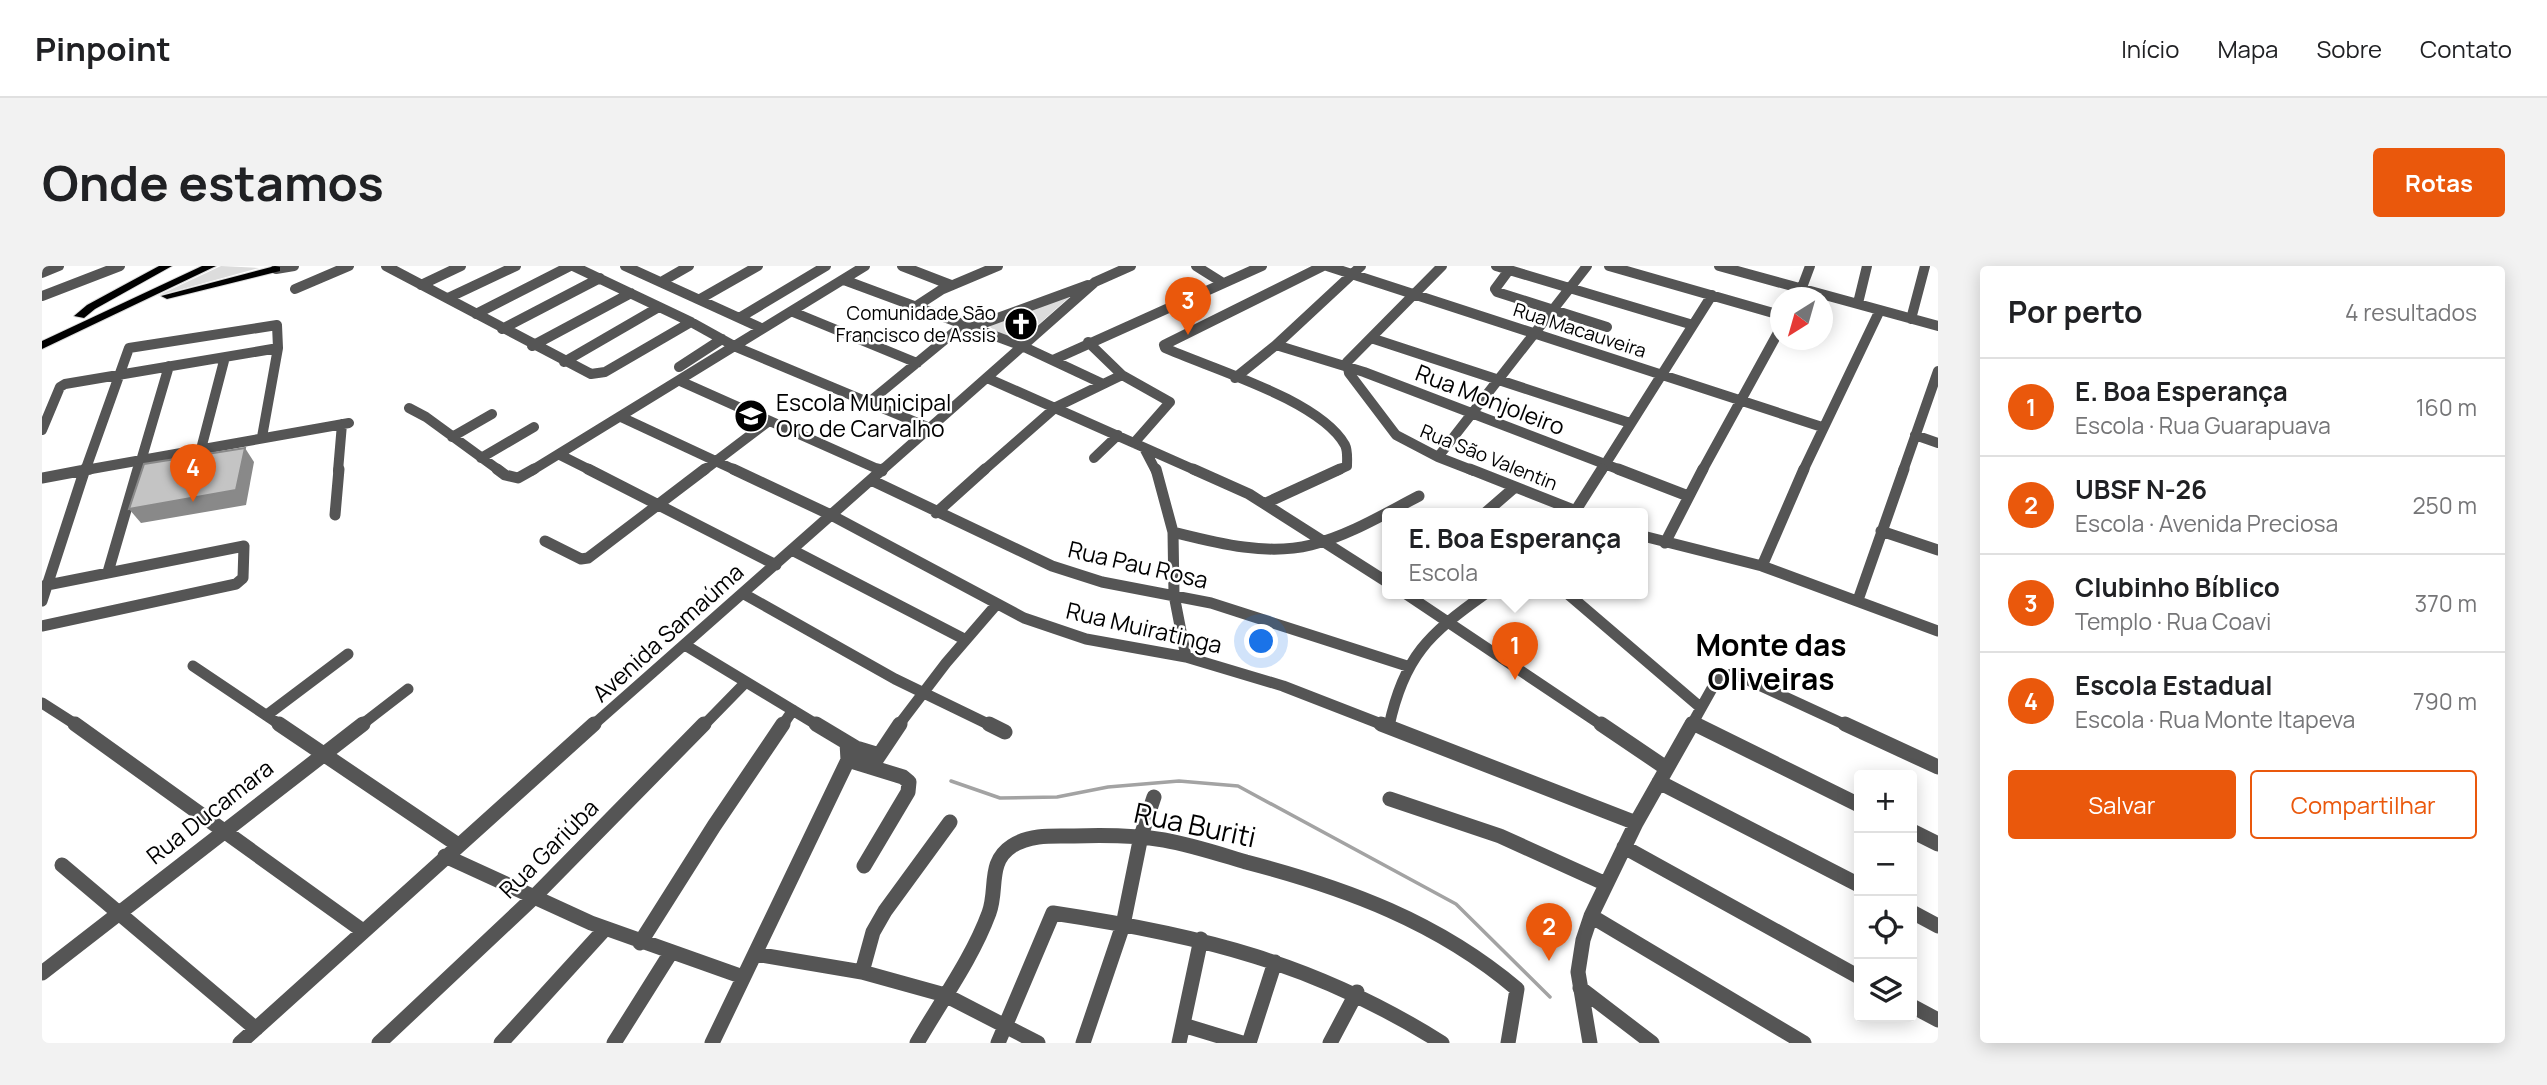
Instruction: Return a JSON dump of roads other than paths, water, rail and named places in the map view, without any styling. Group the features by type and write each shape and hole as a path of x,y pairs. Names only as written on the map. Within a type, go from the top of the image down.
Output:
{"main road":[{"path":"80,316 90,307 166,266"},
{"path":"42,333 194,266"},
{"path":"42,345 211,266"},
{"path":"128,306 273,267"}],"street":[{"path":"42,273 59,266"},
{"path":"42,296 120,266"},
{"path":"273,267 294,266"},
{"path":"295,289 349,266"},
{"path":"421,285 461,266"},
{"path":"448,298 516,266"},
{"path":"476,313 572,266 691,322 736,347 930,428"},
{"path":"625,266 759,327"},
{"path":"661,282 689,266"},
{"path":"700,299 758,266"},
{"path":"739,318 826,266"},
{"path":"409,408 513,479 522,477 866,266"},
{"path":"902,266 951,285"},
{"path":"919,272 931,266"},
{"path":"915,307 951,285 998,266"},
{"name":"Avenida Samaúma","path":"240,1043 445,856 1095,282 1131,266"},
{"path":"1196,266 1223,283"},
{"path":"1053,360 1262,266"},
{"path":"1265,503 1347,466 1348,452 1329,427 1305,407 1192,362 1164,347 1166,343 1325,266"},
{"name":"Rua Macauveira","path":"1325,266 1822,427"},
{"path":"1235,378 1276,345 1361,266"},
{"path":"1346,368 1347,362 1442,266"},
{"path":"1496,266 1693,324"},
{"path":"1438,457 1587,266"},
{"path":"1609,266 1770,312"},
{"path":"1719,266 1748,270 1786,287"},
{"path":"1802,287 1810,266"},
{"path":"1858,303 1867,266"},
{"path":"1911,318 1925,266"},
{"path":"394,267 421,285 502,329 591,374 601,374 691,322"},
{"path":"1509,270 1495,291 1607,327"},
{"path":"502,329 600,278"},
{"path":"844,280 1022,346 1101,383"},
{"path":"868,403 917,363 969,326 1095,282"},
{"path":"532,345 631,293"},
{"path":"1582,508 1630,423 1712,295"},
{"path":"1833,299 1858,303 1938,326"},
{"path":"564,362 659,307"},
{"path":"1762,566 1822,427 1880,310"},
{"path":"793,312 917,363"},
{"path":"42,601 44,585 129,348 277,325 278,348 262,437"},
{"path":"1371,338 1630,423"},
{"path":"679,367 722,339"},
{"path":"1088,342 1122,374 1170,402 1139,445"},
{"name":"Rua Monjoleiro","path":"1276,345 1346,368 1688,496"},
{"path":"1665,543 1770,346"},
{"path":"42,430 63,385 278,348"},
{"path":"201,449 225,357"},
{"path":"108,572 169,366"},
{"name":"Rua São Valentin","path":"1346,368 1396,435 1438,457 1570,508"},
{"path":"1858,600 1915,435 1933,398 1938,371"},
{"path":"936,513 1056,408 1122,374"},
{"path":"987,378 1265,503 1382,577"},
{"path":"680,381 882,471"},
{"path":"452,437 492,414"},
{"name":"Rua Muiratinga","path":"621,417 831,515 1024,618 1086,639 1186,657 1283,686 1636,823"},
{"path":"545,541 584,559 769,421"},
{"path":"42,478 345,423 335,515"},
{"path":"481,458 534,427"},
{"path":"1094,458 1118,435"},
{"path":"1915,435 1938,443"},
{"path":"1139,445 1161,483 1173,532 1174,595 1186,657"},
{"path":"560,455 775,565"},
{"name":"Rua Pau Rosa","path":"871,480 936,513 1080,576 1211,603 1407,666"},
{"path":"1490,508 1515,487"},
{"path":"1394,508 1419,496"},
{"path":"1173,532 1216,542 1261,548 1305,546 1325,541 1382,514"},
{"path":"1881,531 1938,550"},
{"path":"1648,538 1762,566 1938,631"},
{"path":"42,626 240,582 243,578 244,546 44,585"},
{"path":"792,550 964,639"},
{"path":"744,594 922,692 1005,732"},
{"path":"1414,599 1666,768"},
{"path":"1390,726 1394,699 1407,666 1426,642 1449,620 1478,599"},
{"path":"1574,599 1700,707"},
{"path":"875,760 922,692 964,639 996,605"},
{"path":"685,645 907,779 908,792 864,866"},
{"path":"267,715 348,654"},
{"path":"193,666 321,755 458,845"},
{"path":"1590,1043 1580,988 1580,956 1591,916 1636,823 1719,676 1735,674 1938,767"},
{"name":"Rua Gariúba","path":"379,1043 531,900 746,682"},
{"name":"Rua Ducamara","path":"42,973 408,689"},
{"path":"42,703 363,931"},
{"path":"640,943 793,710"},
{"path":"1691,722 1854,803"},
{"path":"712,1043 848,760 847,743"},
{"path":"848,760 875,760"},
{"path":"1659,782 1854,882"},
{"path":"1083,1043 1123,925 1141,836 1154,797"},
{"path":"1390,799 1459,821 1531,849 1606,884"},
{"path":"862,972 873,932 890,902 950,822"},
{"path":"1916,833 1938,844"},
{"name":"Rua Buriti","path":"918,1043 990,912 995,866 1012,846 1029,839 1048,837 1141,836 1262,865 1354,894 1430,929 1476,957 1511,983 1517,991 1508,1043"},
{"path":"1624,847 1854,974"},
{"path":"445,856 531,900 604,930 743,977"},
{"path":"62,865 256,1029"},
{"path":"998,1043 1053,913 1201,939 1275,962 1357,992 1442,1043"},
{"path":"1917,915 1938,926"},
{"path":"1591,916 1804,1043"},
{"path":"501,1043 604,930"},
{"path":"1179,1043 1201,939"},
{"path":"614,1043 670,954"},
{"path":"755,954 862,972 945,995 1038,1043"},
{"path":"1249,1043 1275,962"},
{"path":"1580,988 1652,1043"},
{"path":"1330,1043 1357,992"},
{"path":"1917,1009 1938,1020"},
{"path":"1183,1026 1242,1043"}],"waterway":[{"path":"951,781 1000,798 1057,797 1108,787 1179,781 1238,786 1456,904 1550,997"}],"place":[{"name":"Comunidade São Francisco de Assis","path":"1021,324"},
{"name":"Clubinho Bíblico","path":"1188,335"},
{"name":"Escola Municipal Oro de Carvalho","path":"751,416"},
{"name":"Escola Estadual","path":"193,502"},
{"name":"E. Boa Esperança","path":"1515,680"},
{"name":"UBSF N-26","path":"1549,961"}],"district":[{"name":"Monte das Oliveiras","path":"1771,663"}]}
